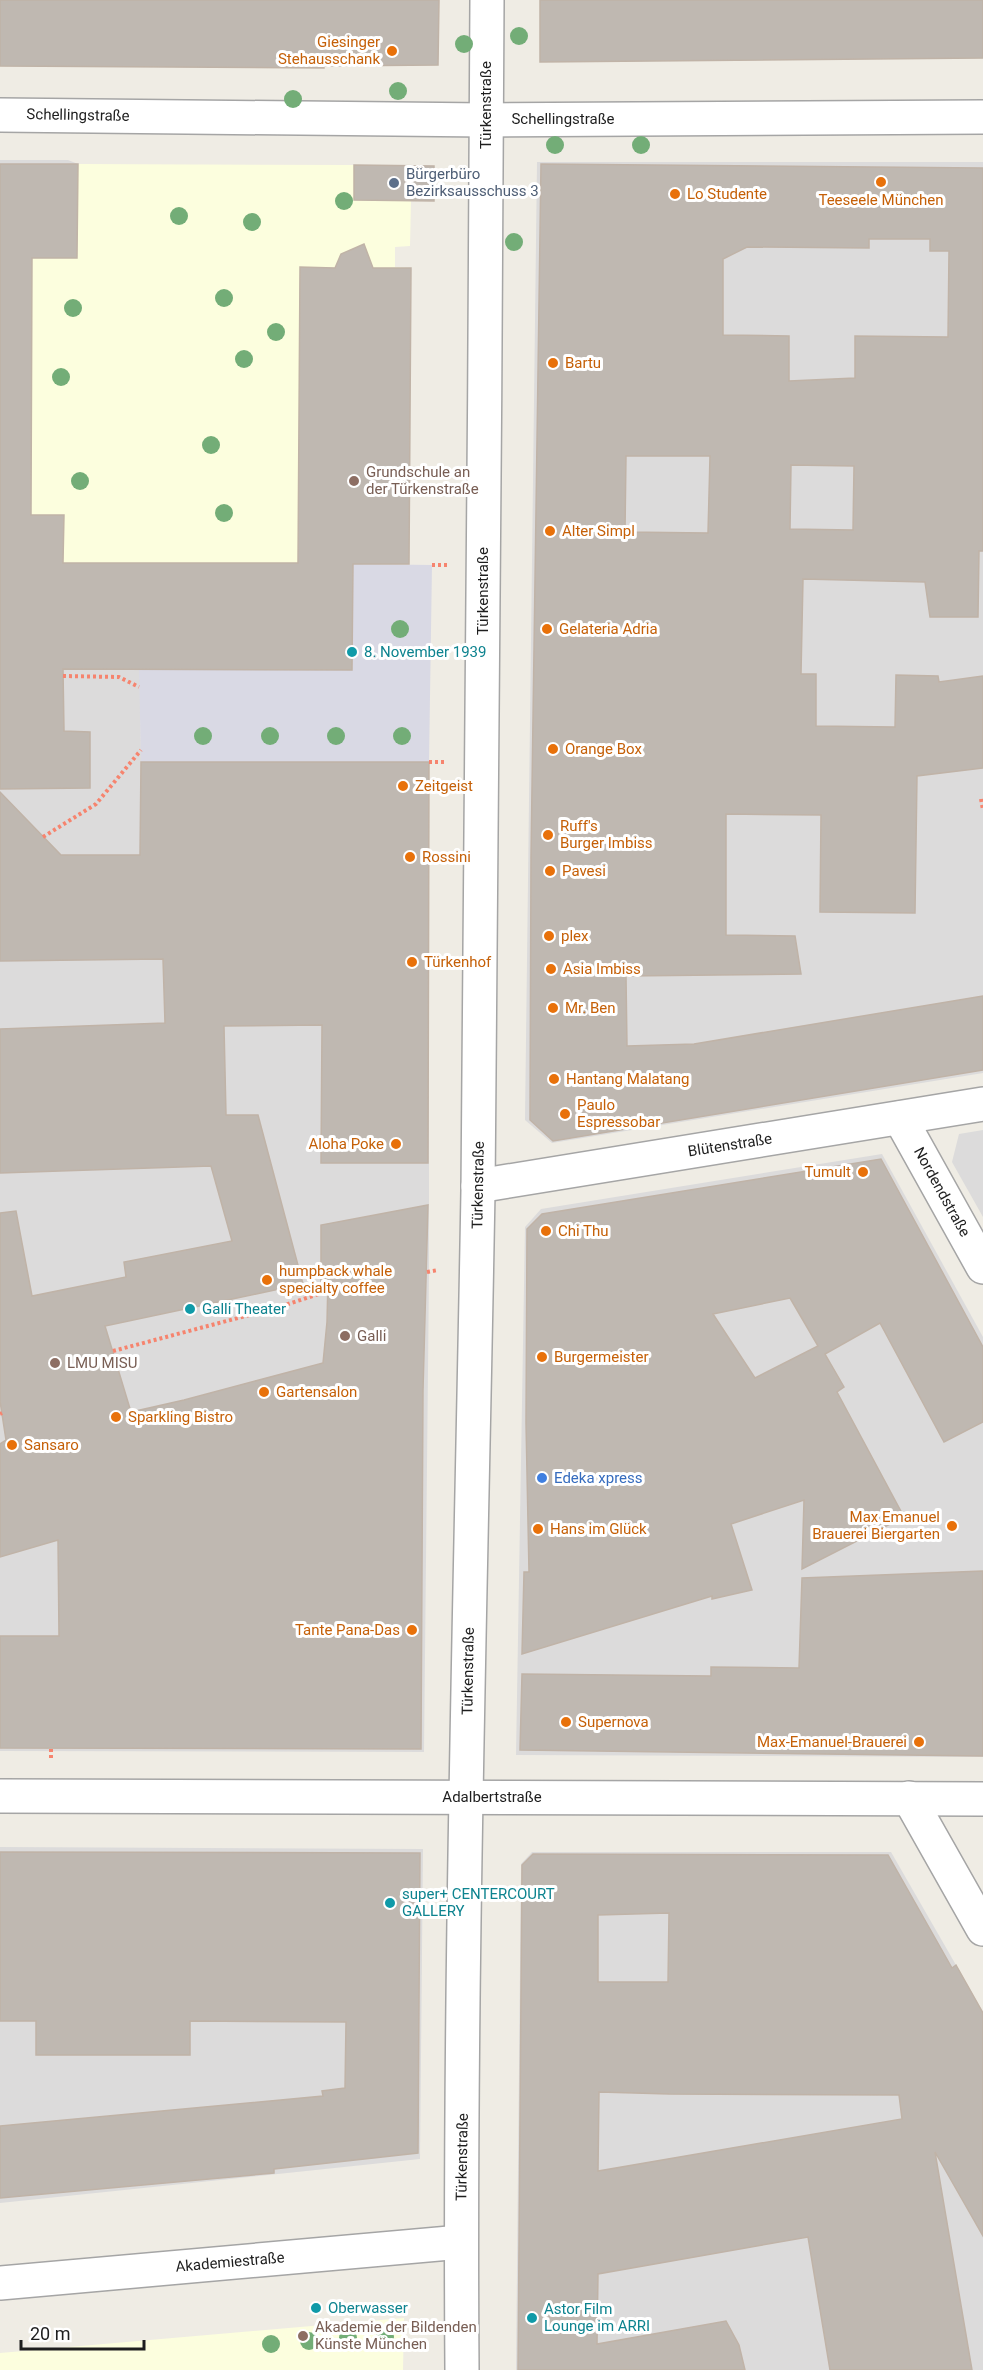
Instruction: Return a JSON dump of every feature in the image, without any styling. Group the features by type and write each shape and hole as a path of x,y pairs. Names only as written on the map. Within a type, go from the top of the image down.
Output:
{"street":[{"name":"Türkenstraße","path":"462,2370 461,2242 466,1797 478,1186 487,0"},
{"name":"Schellingstraße","path":"0,115 486,120 983,117"},
{"name":"Blütenstraße","path":"478,1186 983,1104"},
{"name":"Nordendstraße","path":"900,1118 983,1267"},
{"name":"Adalbertstraße","path":"0,1796 983,1799"},
{"path":"909,1798 983,1929"},
{"name":"Akademiestraße","path":"0,2283 461,2242"}],"path":[{"path":"432,565 447,565"},
{"path":"63,676 119,677 140,687"},
{"path":"43,837 96,804 141,750"},
{"path":"429,762 444,762"},
{"path":"981,800 983,810"},
{"path":"427,1272 438,1270"},
{"path":"113,1351 276,1308 328,1291"}],"shaded area":[{"path":"0,160 68,160 78,164 77,258 32,258 31,515 64,515 64,563 139,563 141,762 429,762 429,1274 424,1752 0,1751"},
{"path":"537,162 983,162 983,1073 552,1143 525,1120"},
{"path":"78,164 354,165 354,200 411,201 410,246 395,247 395,267 411,268 409,564 353,564 352,670 139,670 139,563 63,563 64,515 31,515 32,258"},
{"path":"353,564 432,565 429,762 141,762 139,670 352,670"},
{"path":"983,1130 983,1217 952,1162 959,1134"},
{"path":"882,1154 983,1337 983,1757 516,1755 525,1227 541,1209"},
{"path":"0,1847 423,1849 420,2159 0,2203"},
{"path":"532,1852 891,1852 983,2012 983,2370 516,2370 521,1864"},
{"name":"Akademie der Bildenden Künste München","path":"404,2318 403,2370 0,2370 0,2353"}],"building":[{"path":"0,0 439,0 438,65 324,66 324,68 0,66"},
{"path":"540,0 983,0 983,58 540,62"},
{"path":"0,164 78,164 77,258 32,258 31,515 64,515 63,563 298,563 300,267 335,268 341,254 364,244 373,268 411,268 409,564 353,564 352,670 63,669 64,731 90,732 90,788 0,789"},
{"path":"541,164 983,168 983,551 979,551 978,617 930,617 925,582 803,579 801,674 816,674 816,726 895,727 896,675 938,676 939,682 983,676 983,768 917,776 915,913 820,912 821,815 726,814 726,935 795,936 801,974 626,976 627,1046 694,1044 983,996 983,1070 553,1141 530,1120 531,857","holes":["869,239 930,239 930,251 949,251 948,337 855,336 855,378 789,381 789,336 723,335 723,259 747,247 869,248","626,456 710,456 708,533 625,532","791,465 854,466 853,530 790,529"]},
{"name":"Bürgerbüro Bezirksausschuss 3","path":"354,165 434,166 434,201 354,200"},
{"path":"141,762 429,762 428,1163 321,1163 322,1025 224,1026 226,1115 258,1115 303,1284 105,1326 131,1412 323,1363 328,1279 321,1281 321,1225 428,1205 423,1391 421,1749 0,1748 0,1636 59,1636 58,1540 0,1557 0,1444 6,1440 0,1401 0,1213 16,1211 32,1296 126,1277 124,1262 232,1241 211,1166 0,1173 0,1029 165,1023 163,959 0,961 0,792 61,855 140,855"},
{"path":"881,1159 983,1347 983,1422 944,1442 880,1323 825,1354 844,1387 837,1392 904,1517 802,1569 804,1500 731,1524 752,1590 712,1599 712,1596 522,1654 524,1572 529,1572 526,1423 527,1229 542,1214","holes":["790,1298 818,1346 755,1378 713,1314"]},
{"path":"983,1571 983,1756 520,1750 522,1674 711,1676 711,1667 799,1668 802,1578"},
{"path":"0,1852 420,1853 418,2153 274,2169 274,2173 0,2198 0,2126 323,2096 322,2091 345,2088 346,2022 190,2021 190,2055 36,2055 36,2021 0,2021"},
{"path":"533,1854 888,1855 952,1968 956,1965 983,2013 983,2236 935,2152 972,2370 830,2370 808,2237 598,2274 597,2344 726,2321 739,2345 745,2370 518,2370 522,1865","holes":["669,1913 668,1982 598,1982 598,1915","599,2092 899,2095 902,2119 598,2171"]}],"place":[{"name":"Giesinger Stehausschank","path":"392,51"},
{"name":"Teeseele München","path":"881,182"},
{"name":"Bürgerbüro Bezirksausschuss 3","path":"394,183"},
{"name":"Lo Studente","path":"675,194"},
{"name":"Bartu","path":"553,363"},
{"name":"Grundschule an der Türkenstraße","path":"354,481"},
{"name":"Alter Simpl","path":"550,531"},
{"name":"Gelateria Adria","path":"547,629"},
{"name":"8. November 1939","path":"352,652"},
{"name":"Orange Box","path":"553,749"},
{"name":"Zeitgeist","path":"403,786"},
{"name":"Ruff's Burger Imbiss","path":"548,835"},
{"name":"Rossini","path":"410,857"},
{"name":"Pavesi","path":"550,871"},
{"name":"plex","path":"549,936"},
{"name":"Türkenhof","path":"412,962"},
{"name":"Asia Imbiss","path":"551,969"},
{"name":"Mr. Ben","path":"553,1008"},
{"name":"Hantang Malatang","path":"554,1079"},
{"name":"Paulo Espressobar","path":"565,1114"},
{"name":"Aloha Poke","path":"396,1144"},
{"name":"Tumult","path":"863,1172"},
{"name":"Chi Thu","path":"546,1231"},
{"name":"humpback whale specialty coffee","path":"267,1280"},
{"name":"Galli Theater","path":"190,1309"},
{"name":"Galli","path":"345,1336"},
{"name":"Burgermeister","path":"542,1357"},
{"name":"LMU MISU","path":"55,1363"},
{"name":"Gartensalon","path":"264,1392"},
{"name":"Sparkling Bistro","path":"116,1417"},
{"name":"Sansaro","path":"12,1445"},
{"name":"Edeka xpress","path":"542,1478"},
{"name":"Max Emanuel Brauerei Biergarten","path":"952,1526"},
{"name":"Hans im Glück","path":"538,1529"},
{"name":"Tante Pana-Das","path":"412,1630"},
{"name":"Supernova","path":"566,1722"},
{"name":"Max-Emanuel-Brauerei","path":"919,1742"},
{"name":"super+ CENTERCOURT GALLERY","path":"390,1903"},
{"name":"Oberwasser","path":"316,2308"},
{"name":"Astor Film Lounge im ARRI","path":"532,2318"},
{"name":"Akademie der Bildenden Künste München","path":"303,2336"}]}
